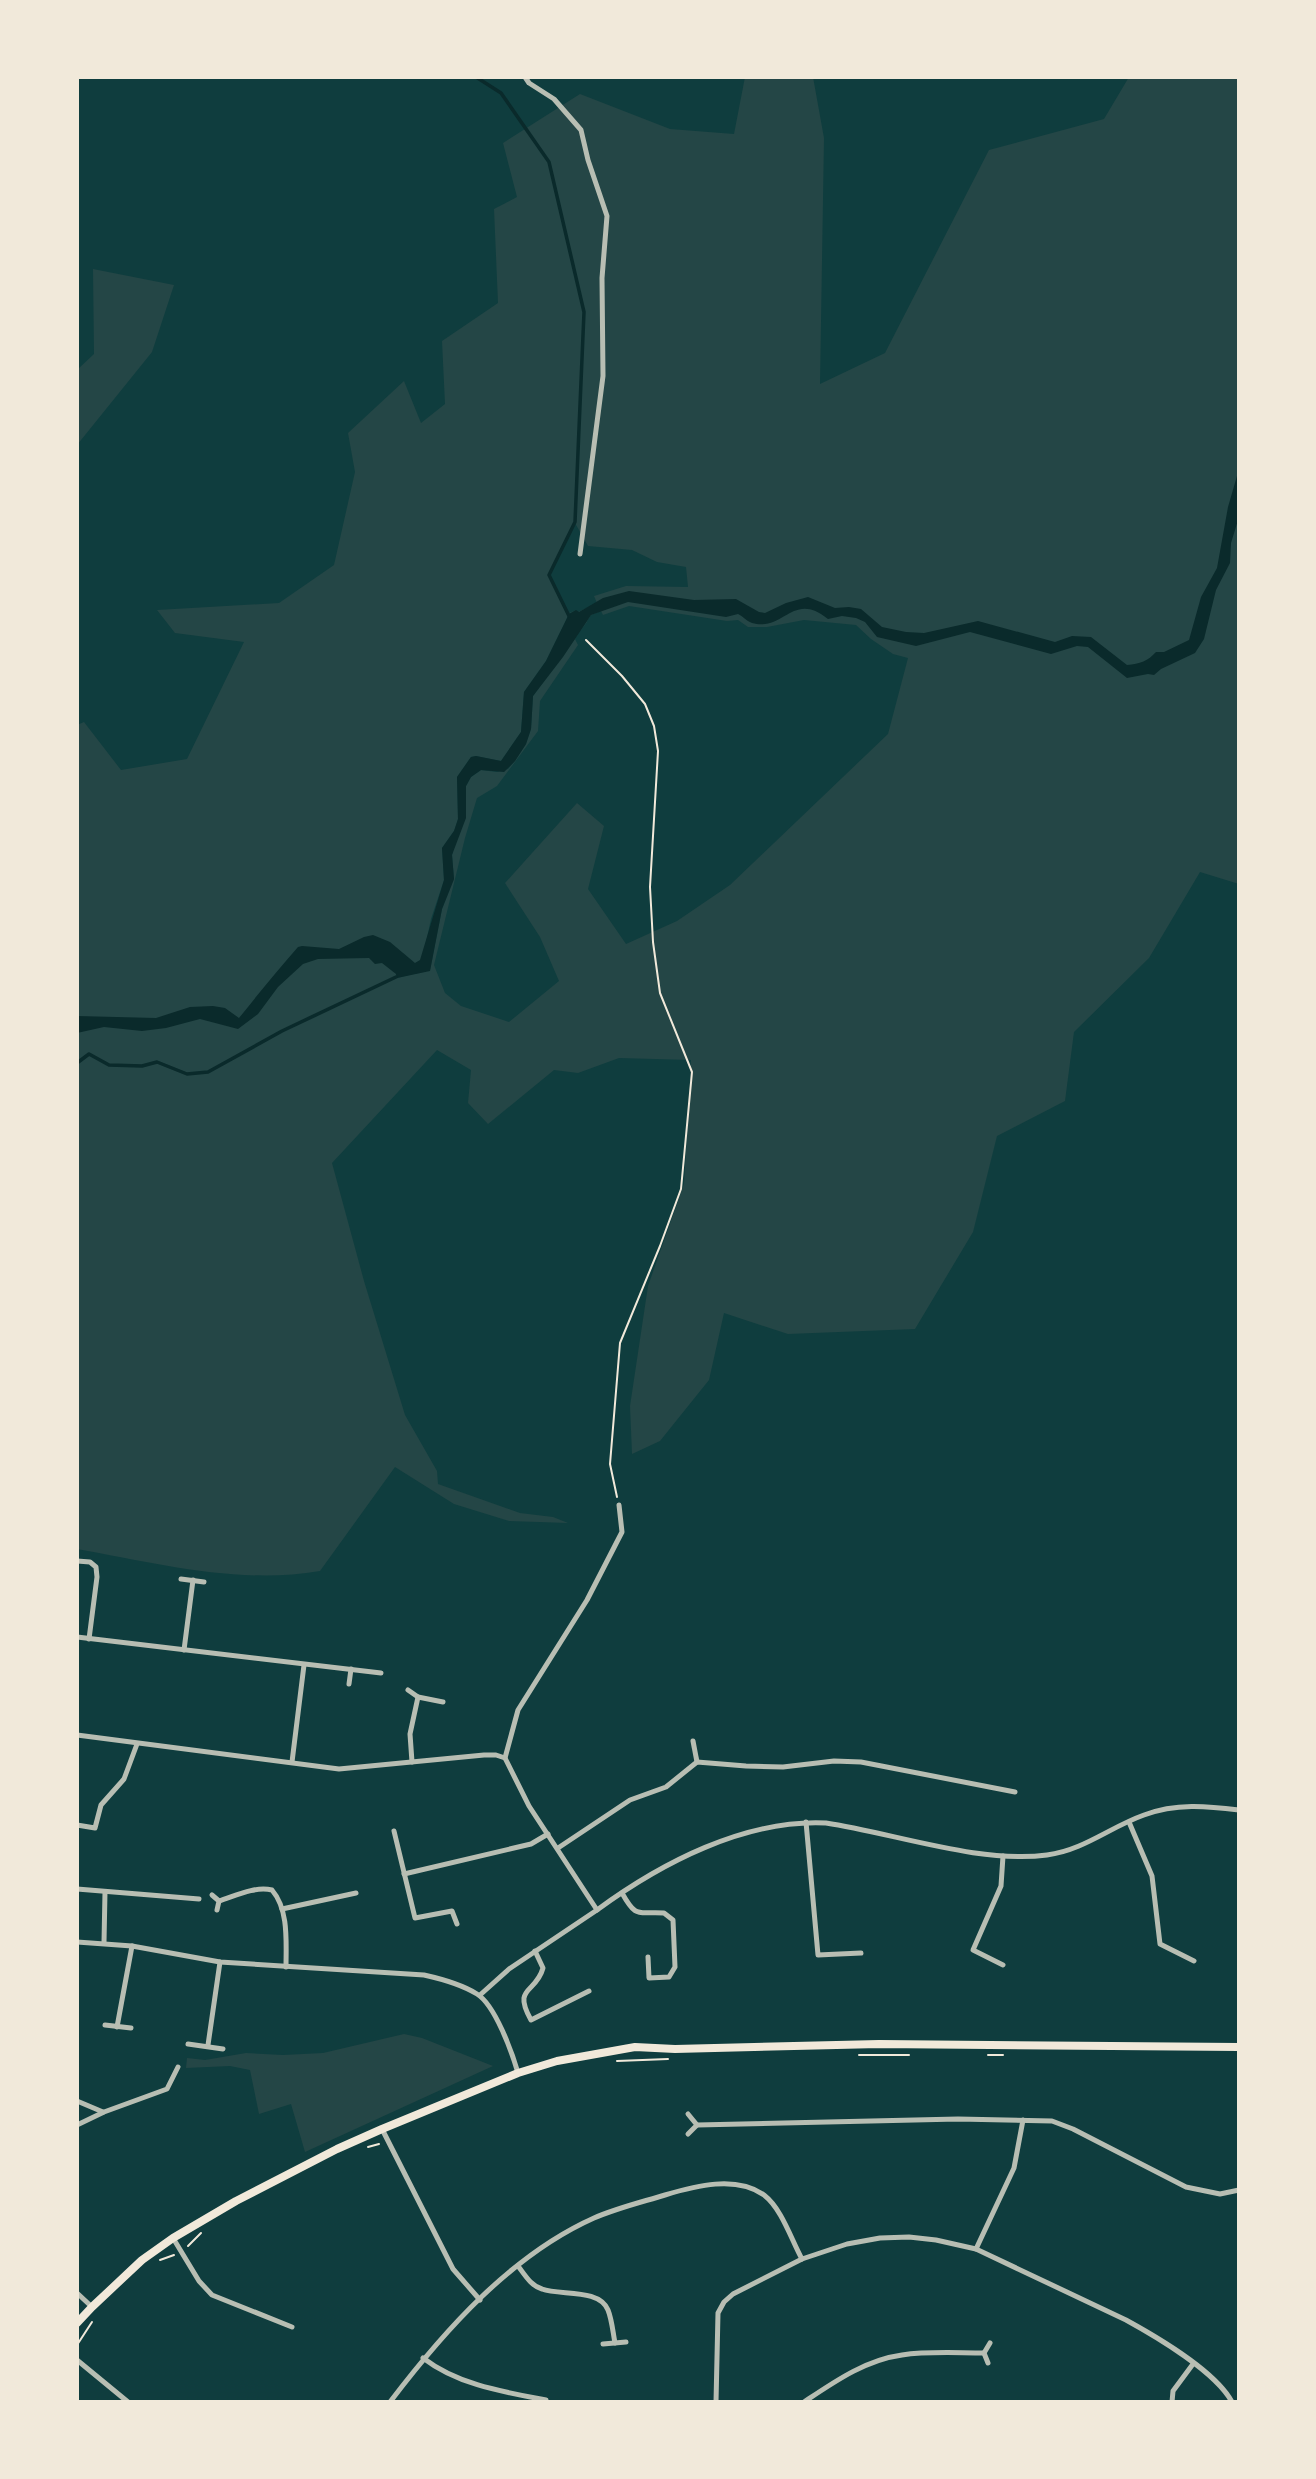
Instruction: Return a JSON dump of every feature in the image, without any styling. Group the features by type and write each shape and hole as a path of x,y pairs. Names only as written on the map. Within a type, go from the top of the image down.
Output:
{"main road":[{"path":"77,2323 142,2260 173,2238 280,2177 382,2129 518,2073 557,2061 635,2047 675,2049 879,2044 1239,2047"}],"street":[{"path":"525,77 529,83 554,99 581,130 607,216 602,278 603,376 580,554"},
{"path":"505,1759 518,1710 587,1600 622,1532 619,1505"},
{"path":"77,1561 90,1562 96,1567 89,1639"},
{"path":"181,1579 204,1582"},
{"path":"184,1650 193,1580"},
{"path":"77,1637 381,1673"},
{"path":"292,1762 304,1665"},
{"path":"349,1684 351,1670"},
{"path":"408,1690 418,1697 443,1702"},
{"path":"412,1762 410,1734 418,1697"},
{"path":"77,1735 339,1769 496,1755 505,1759 529,1806 597,1910"},
{"path":"693,1741 696,1762"},
{"path":"77,1825 94,1828 101,1805 124,1779 137,1744"},
{"path":"558,1848 629,1800 666,1787 696,1762 783,1767 834,1761 861,1762 1015,1792"},
{"path":"480,1995 509,1969 622,1893 718,1843 773,1827 806,1822 852,1827 970,1852 1003,1856 1044,1856 1074,1850 1129,1822 1161,1810 1189,1805 1239,1810"},
{"path":"806,1822 818,1955 861,1953"},
{"path":"1129,1822 1152,1876 1160,1944 1194,1961"},
{"path":"394,1831 415,1918 452,1911 457,1924"},
{"path":"404,1874 531,1844 548,1834"},
{"path":"1003,1856 1001,1886 972,1950 1003,1965"},
{"path":"219,1902 246,1892 264,1888 272,1890 282,1909 286,1935 286,1967"},
{"path":"77,1889 199,1899"},
{"path":"104,1942 105,1892"},
{"path":"282,1909 356,1893"},
{"path":"622,1893 634,1912 642,1915 664,1913 673,1920 673,1974 669,1977 649,1978 648,1957"},
{"path":"212,1895 219,1902"},
{"path":"217,1910 219,1902"},
{"path":"77,1942 104,1942 220,1962 424,1975 451,1982 480,1995 502,2031 518,2073"},
{"path":"117,2027 132,1946"},
{"path":"535,1951 543,1968 541,1975 525,1993 523,2004 531,2020 589,1992"},
{"path":"208,2045 220,1962"},
{"path":"105,2025 131,2028"},
{"path":"188,2044 223,2049"},
{"path":"77,2125 167,2089 178,2067"},
{"path":"77,2101 104,2112"},
{"path":"688,2114 697,2125"},
{"path":"976,2249 1014,2168 1023,2120"},
{"path":"688,2134 697,2125 1052,2121 1073,2129 1186,2187 1220,2194 1239,2190"},
{"path":"382,2129 453,2269 480,2300"},
{"path":"390,2402 450,2327 519,2266 568,2232 609,2212 680,2191 720,2184 751,2189 764,2195 782,2220 802,2259"},
{"path":"716,2402 718,2313 724,2302 733,2294 802,2259 847,2244 880,2238 909,2237 976,2249 1080,2297 1149,2333 1201,2369 1232,2402"},
{"path":"173,2238 199,2281 212,2295 292,2327"},
{"path":"519,2266 530,2282 540,2289 588,2296 600,2301 608,2308 615,2343"},
{"path":"77,2293 92,2307"},
{"path":"603,2344 626,2342"},
{"path":"984,2353 990,2343"},
{"path":"984,2353 988,2363"},
{"path":"804,2402 847,2374 875,2362 901,2355 984,2353"},
{"path":"423,2358 450,2375 481,2386 547,2399"},
{"path":"77,2360 128,2402"},
{"path":"1170,2402 1173,2391 1193,2364"}],"path":[{"path":"586,640 645,704 654,726 658,751 650,887 653,942 660,993 692,1072 681,1189 620,1343 610,1464 619,1505"},
{"path":"858,2055 908,2055"},
{"path":"984,2055 1009,2055"},
{"path":"618,2061 667,2059"},
{"path":"364,2148 387,2140"},
{"path":"154,2264 181,2251 204,2231"},
{"path":"77,2345 99,2315"}],"shaded area":[{"path":"745,77 813,77 824,138 820,384 885,353 989,150 1104,119 1129,77 1239,77 1239,884 1200,872 1149,958 1074,1032 1065,1101 997,1136 973,1232 915,1329 788,1334 724,1313 709,1380 660,1441 632,1454 630,1406 648,1286 684,1184 691,1060 619,1058 578,1073 554,1070 488,1124 468,1103 471,1070 437,1050 332,1163 364,1281 405,1415 437,1471 438,1484 520,1513 553,1517 568,1523 509,1521 454,1504 395,1467 320,1571 290,1575 228,1574 77,1549 77,725 84,722 121,770 187,759 244,642 175,633 157,610 279,603 334,565 355,472 348,433 404,381 421,423 445,404 442,341 498,303 494,209 517,197 503,143 580,94 670,129 734,134","holes":["575,523 588,546 632,550 657,562 686,567 688,587 626,586 594,596 597,603 578,612 587,622 591,615 601,611 603,615 629,606 727,621 738,620 748,627 767,627 804,620 856,625 893,654 908,658 888,734 730,885 677,921 626,944 588,889 604,826 577,803 505,883 540,937 559,981 509,1022 461,1006 445,993 434,965 477,798 497,786 538,731 540,701 578,645 575,639 579,633 533,696 531,729 526,744 515,761 508,769 497,772 481,770 471,777 466,786 452,855 454,879 442,909 430,970 397,978 396,974 421,960 423,956 431,919 444,880 442,848 454,831 458,819 457,777 471,757 501,761 521,732 524,692 546,661 569,614 576,610 567,614 549,575"]},
{"path":"93,269 174,285 152,352 77,445 77,370 94,354"},
{"path":"1239,469 1239,517 1231,543 1230,563 1216,590 1204,639 1195,653 1154,675 1127,678 1088,647 1077,646 1051,654 970,632 916,646 877,637 865,622 856,618 842,616 828,619 816,611 806,609 763,624 752,623 738,614 726,617 628,602 591,615 533,696 531,729 526,744 515,761 504,772 481,770 471,777 466,786 466,818 452,855 454,879 442,909 430,971 397,978 396,974 382,963 375,964 369,958 318,959 303,964 278,987 258,1014 238,1029 200,1019 142,1031 104,1027 77,1033 77,1016 156,1018 190,1007 213,1006 225,1008 239,1018 298,947 302,946 339,949 373,935 390,942 415,963 420,960 444,880 442,848 454,831 458,819 457,777 471,757 501,761 521,732 524,692 546,661 569,614 576,610 579,612 603,598 629,591 694,600 736,599 765,613 808,597 835,608 861,609 882,627 906,632 924,633 978,621 1055,642 1072,636 1091,637 1127,665 1136,664 1147,660 1156,652 1164,652 1189,640 1201,597 1217,568 1228,507"},
{"path":"404,2034 422,2038 493,2066 305,2152 291,2104 259,2114 250,2070 230,2066 186,2068 187,2058 205,2060 246,2053 323,2053"}],"waterway":[{"path":"476,77 501,93 549,162 584,312 575,522 549,575 569,616"},
{"path":"77,1063 89,1054 109,1065 142,1066 157,1062 187,1074 208,1072 282,1031 396,977"}]}
